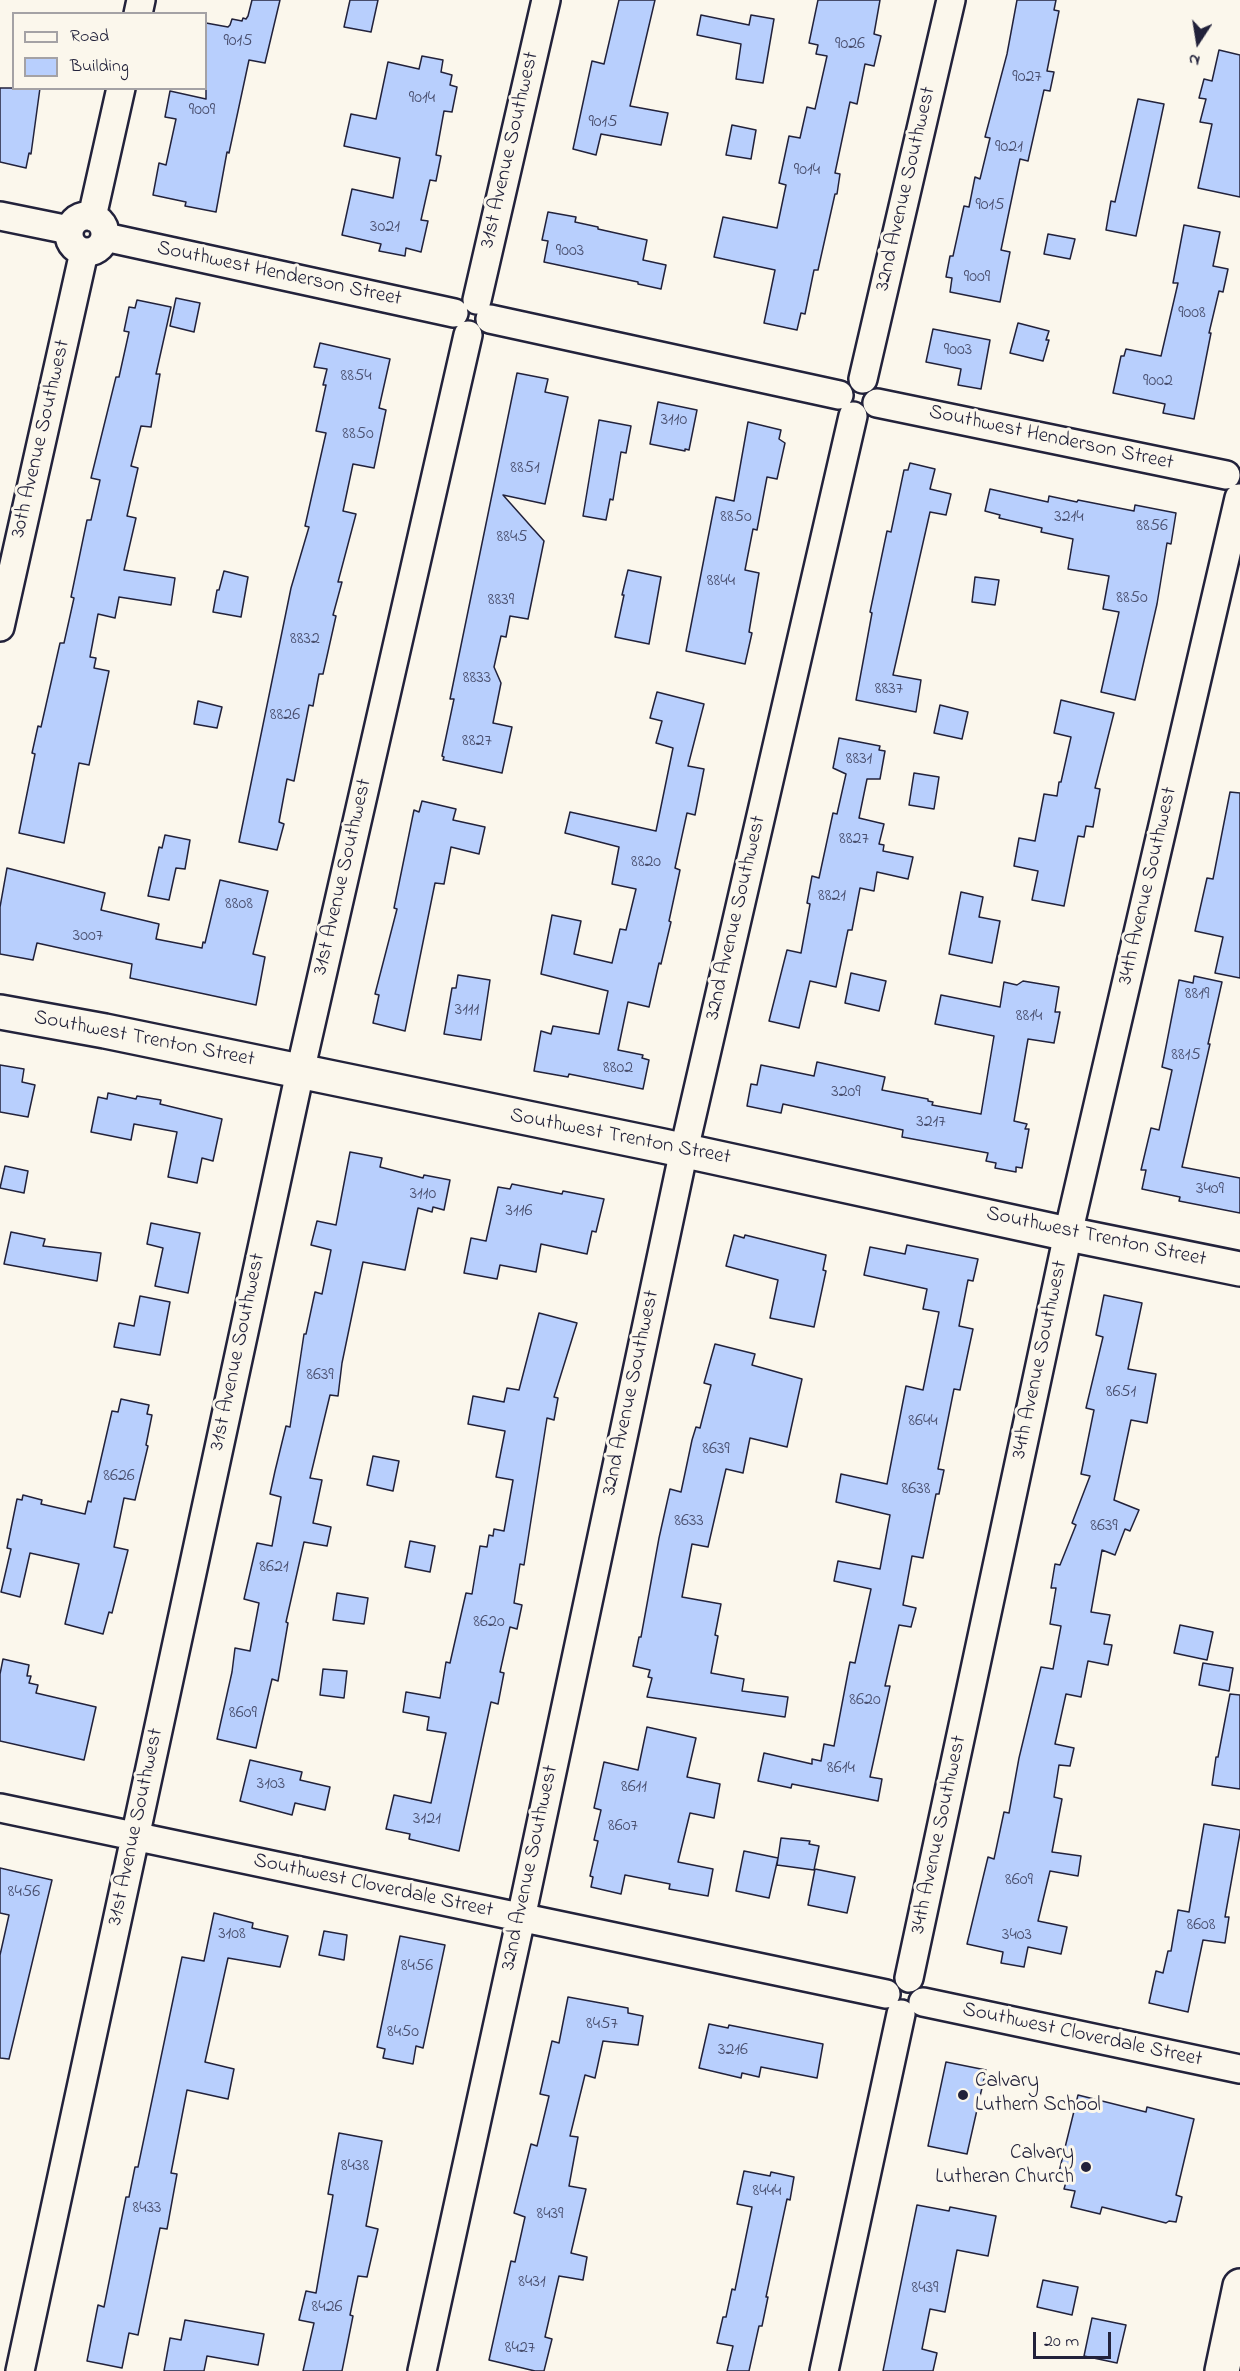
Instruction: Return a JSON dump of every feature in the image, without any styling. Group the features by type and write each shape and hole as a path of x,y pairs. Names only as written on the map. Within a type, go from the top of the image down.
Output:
{"street":[{"name":"31st Avenue Southwest","path":"483,310 546,0"},
{"name":"32nd Avenue Southwest","path":"863,379 951,0"},
{"name":"30th Avenue Southwest","path":"0,627 120,90"},
{"name":"Southwest Henderson Street","path":"0,216 87,234 461,324"},
{"path":"461,324 479,334 488,325 483,310"},
{"path":"483,310 846,406 865,416 871,413 877,403 878,397 873,385 863,379 849,380 840,390 846,406"},
{"name":"31st Avenue Southwest","path":"20,2371 461,324"},
{"name":"Southwest Henderson Street","path":"877,403 1233,467"},
{"name":"32nd Avenue Southwest","path":"422,2371 846,406"},
{"path":"1233,467 1226,485 1240,498"},
{"name":"34th Avenue Southwest","path":"903,2004 894,1981 899,1978 909,1978 1068,1234 1240,498"},
{"name":"Southwest Trenton Street","path":"0,1012 684,1150 1240,1269"},
{"name":"Southwest Cloverdale Street","path":"0,1808 521,1918 903,2004 1240,2069"},
{"path":"824,2371 903,2004"},
{"path":"1222,2371 1240,2286"}],"building":[{"path":"252,0 280,0 265,63 249,60 229,153 227,152 216,212 185,206 186,202 153,195 159,163 166,165 176,119 165,117 170,91 206,99 207,23 228,27 232,19 242,21 248,16"},
{"path":"350,0 378,0 371,32 344,27"},
{"path":"619,0 655,0 630,106 668,113 661,145 601,134 596,155 573,149 592,61 604,64"},
{"path":"818,0 880,0 874,34 881,36 874,66 865,64 857,104 850,102 835,173 840,174 837,194 835,194 818,270 814,270 805,314 801,313 797,330 764,323 775,270 714,257 723,217 777,228 786,185 779,183 789,136 800,138 807,107 815,109 827,56 816,54 818,45 809,43"},
{"path":"1017,0 1056,0 1054,10 1059,11 1047,71 1054,72 1050,91 1044,90 1028,161 1020,159 1001,250 1010,252 1000,302 950,292 952,278 946,277 964,206 969,207 975,177 980,179 990,138 985,137 1007,54"},
{"path":"701,15 749,25 751,15 774,19 763,83 736,79 741,44 697,35"},
{"path":"1219,50 1240,55 1240,197 1198,188 1212,124 1200,122 1206,99 1199,98 1204,79 1212,81"},
{"path":"422,56 443,60 441,72 452,75 450,85 457,87 452,112 444,111 436,155 441,156 436,181 430,180 421,220 428,221 421,252 406,248 405,256 379,251 381,244 342,235 352,189 393,198 400,158 344,146 351,114 376,119 388,62 419,69"},
{"path":"0,88 40,90 31,154 29,153 26,168 0,162"},
{"path":"1138,99 1164,104 1136,236 1106,230 1111,201 1115,202"},
{"path":"732,125 756,130 751,159 726,155"},
{"path":"548,212 576,217 575,222 647,240 643,260 666,265 661,289 544,262 548,241 542,240"},
{"path":"1184,225 1220,232 1213,266 1228,269 1223,292 1219,291 1209,333 1211,333 1194,419 1163,413 1165,404 1113,393 1121,356 1124,356 1126,349 1161,356 1178,283 1173,283"},
{"path":"1048,234 1075,239 1070,259 1044,254"},
{"path":"176,298 200,303 194,332 170,326"},
{"path":"137,300 171,307 156,374 160,374 151,427 141,426 131,466 138,468 127,516 136,518 124,570 175,578 171,605 119,597 115,618 98,614 90,657 96,658 94,668 109,671 89,765 79,763 64,843 19,833 35,754 32,753 38,726 41,727 60,643 64,643 87,520 91,520 100,480 91,478 129,332 124,331 129,307 135,308"},
{"path":"1018,323 1049,331 1043,361 1010,353"},
{"path":"933,329 990,340 981,389 958,385 961,369 926,362"},
{"path":"320,343 390,359 379,408 386,410 374,468 353,464 343,511 356,514 338,582 342,582 333,615 336,616 323,674 319,674 313,706 309,705 294,781 287,779 279,822 284,824 277,850 239,842 291,588 309,527 305,526 326,433 316,431 326,385 323,385 327,369 314,367"},
{"path":"517,373 548,379 545,392 568,397 545,504 503,495 544,541 528,619 510,616 506,637 501,636 494,667 501,683 493,723 512,727 502,773 443,760 442,756 454,699 450,699"},
{"path":"658,402 697,410 689,450 650,444"},
{"path":"599,420 631,426 626,453 621,452 613,500 610,499 606,520 583,516"},
{"path":"748,422 781,430 779,439 785,443 777,479 767,477 757,530 753,529 745,570 759,573 749,632 752,633 745,664 686,651 716,497 734,501"},
{"path":"910,463 935,469 930,489 951,494 946,515 930,512 893,675 921,680 916,712 856,700 872,613 870,612 887,531 891,532 904,470 908,470"},
{"path":"990,489 1048,502 1049,496 1134,511 1135,505 1176,513 1171,544 1167,543 1157,604 1135,700 1101,692 1119,612 1103,609 1109,576 1068,569 1073,539 1041,532 1042,528 999,518 1000,515 985,511"},
{"path":"628,570 661,577 649,644 615,637"},
{"path":"224,571 248,577 241,617 213,612 217,590 219,590"},
{"path":"975,577 999,580 995,605 972,602"},
{"path":"657,692 704,704 688,766 704,769 695,815 687,813 675,868 680,870 669,921 671,922 649,1007 628,1002 618,1050 643,1055 642,1058 649,1060 643,1089 569,1074 568,1077 534,1071 541,1031 551,1034 553,1026 599,1034 608,991 541,974 552,915 581,921 574,954 612,963 620,929 626,930 636,889 612,884 619,847 565,833 570,812 656,831 673,748 656,743 662,721 650,718"},
{"path":"1061,700 1114,713 1095,788 1100,789 1093,827 1086,826 1084,837 1078,836 1064,906 1032,900 1038,871 1014,866 1019,838 1035,841 1044,794 1057,796 1059,782 1061,782 1071,737 1054,733"},
{"path":"198,701 222,707 217,728 194,724"},
{"path":"940,705 968,712 962,739 934,733"},
{"path":"839,738 880,746 879,750 885,751 880,779 867,779 859,818 884,824 879,844 884,845 883,851 913,857 908,879 877,872 874,891 860,888 852,930 848,930 836,987 810,981 799,1028 769,1021 787,950 801,953 810,904 807,903 812,876 819,878 833,813 837,814 846,774 833,768"},
{"path":"914,773 939,777 934,809 909,805"},
{"path":"1230,792 1240,793 1240,978 1215,973 1223,937 1195,931 1207,878 1213,879"},
{"path":"422,801 456,809 453,820 485,827 479,854 451,847 444,884 435,883 405,1031 373,1023 379,995 375,994 397,909 394,908 414,810 419,812"},
{"path":"165,835 190,840 185,869 176,868 169,900 148,896 159,847 162,848"},
{"path":"7,868 105,893 101,910 159,924 156,939 202,948 220,880 268,891 253,954 265,957 256,1005 130,978 132,964 37,943 33,960 0,954 0,907"},
{"path":"961,892 983,897 979,917 1000,921 992,963 949,954"},
{"path":"851,973 886,981 879,1011 845,1003"},
{"path":"458,975 490,980 481,1040 444,1034 452,988 456,988"},
{"path":"1194,976 1222,982 1182,1167 1240,1178 1240,1213 1179,1201 1180,1197 1142,1189 1146,1170 1141,1170 1151,1128 1159,1130 1172,1070 1162,1067 1179,980 1193,983"},
{"path":"1023,981 1059,987 1055,1012 1060,1012 1054,1043 1028,1039 1014,1121 1027,1124 1025,1129 1029,1129 1022,1168 1016,1167 1016,1172 995,1168 996,1163 986,1161 988,1153 902,1137 903,1130 783,1104 781,1113 747,1106 751,1084 757,1085 761,1065 814,1076 817,1062 885,1077 882,1090 928,1099 933,1102 932,1105 981,1114 994,1036 935,1024 941,995 1000,1007 1004,982 1017,985"},
{"path":"0,1065 24,1069 22,1082 35,1085 28,1117 0,1112"},
{"path":"108,1093 136,1099 137,1096 161,1100 160,1104 222,1119 213,1161 202,1158 197,1183 168,1177 177,1132 134,1124 131,1140 91,1132 98,1097 107,1099"},
{"path":"350,1152 382,1158 380,1167 423,1178 424,1175 450,1180 444,1210 433,1207 432,1212 418,1208 405,1270 363,1262 342,1363 338,1396 330,1395 310,1478 322,1480 313,1523 331,1527 327,1546 304,1542 286,1622 288,1623 278,1681 272,1679 256,1748 217,1739 235,1648 250,1651 259,1603 244,1599 257,1543 272,1546 281,1497 270,1494 286,1426 290,1427 304,1334 306,1334 315,1292 322,1294 331,1250 311,1245 317,1221 336,1225"},
{"path":"5,1166 28,1171 24,1193 0,1188"},
{"path":"512,1184 562,1194 563,1191 604,1199 596,1232 592,1231 587,1254 541,1244 536,1272 500,1265 497,1279 464,1273 471,1238 486,1241 498,1187 510,1189"},
{"path":"151,1223 200,1233 188,1293 155,1286 163,1248 147,1244"},
{"path":"11,1232 45,1239 43,1246 101,1253 97,1281 4,1264"},
{"path":"734,1235 744,1238 745,1235 826,1255 823,1270 826,1271 814,1327 770,1318 778,1280 726,1266"},
{"path":"907,1245 978,1259 973,1281 968,1280 959,1326 973,1329 960,1390 954,1389 938,1469 944,1470 939,1494 936,1494 923,1558 912,1556 903,1605 916,1608 911,1627 899,1625 885,1686 890,1686 870,1777 882,1779 878,1801 792,1784 791,1788 758,1781 764,1753 812,1764 812,1759 821,1761 824,1744 834,1746 850,1662 855,1663 871,1589 834,1581 838,1561 880,1569 890,1515 836,1502 841,1474 887,1484 906,1386 923,1390 939,1312 923,1309 927,1289 864,1275 870,1247 905,1254"},
{"path":"1104,1295 1142,1303 1128,1369 1156,1374 1147,1423 1131,1420 1114,1500 1139,1510 1130,1531 1125,1529 1115,1555 1102,1550 1091,1612 1110,1615 1104,1644 1112,1645 1108,1665 1088,1661 1081,1697 1066,1694 1055,1744 1074,1748 1070,1766 1059,1765 1054,1797 1062,1799 1052,1852 1081,1856 1078,1876 1050,1871 1038,1921 1067,1927 1061,1954 1028,1947 1024,1967 1001,1963 1003,1952 967,1944 988,1857 994,1859 1004,1812 1009,1813 1019,1758 1041,1667 1053,1669 1061,1626 1050,1624 1056,1588 1051,1588 1055,1564 1060,1565 1076,1525 1072,1523 1090,1476 1081,1474 1094,1410 1086,1408 1103,1337 1096,1335"},
{"path":"140,1296 170,1302 160,1355 114,1347 119,1323 134,1326"},
{"path":"539,1313 577,1323 554,1397 558,1398 554,1420 547,1418 524,1565 520,1564 514,1603 522,1605 517,1629 510,1627 500,1672 504,1673 498,1704 491,1702 459,1851 409,1839 410,1834 386,1829 394,1795 431,1803 446,1733 427,1730 429,1717 403,1712 406,1692 440,1698 446,1662 450,1663 466,1593 472,1594 480,1546 487,1547 489,1535 493,1536 494,1529 504,1531 513,1480 496,1477 505,1431 468,1424 473,1396 504,1402 507,1388 519,1390"},
{"path":"715,1344 755,1354 752,1365 802,1379 787,1447 750,1438 743,1473 726,1469 708,1547 692,1544 682,1597 721,1604 711,1673 744,1679 742,1691 788,1697 785,1717 647,1697 652,1678 648,1677 650,1670 633,1666 639,1637 641,1637 670,1489 681,1492 692,1440 696,1427 700,1428 711,1385 704,1383"},
{"path":"121,1399 149,1405 147,1414 152,1415 146,1445 148,1446 135,1500 124,1498 114,1547 128,1550 112,1613 109,1612 103,1634 65,1624 79,1564 30,1553 20,1597 1,1592 11,1549 7,1548 17,1499 22,1500 23,1495 42,1500 41,1504 85,1514 88,1501 91,1502 112,1411 118,1412"},
{"path":"373,1456 399,1461 393,1491 367,1485"},
{"path":"410,1541 435,1546 430,1572 405,1567"},
{"path":"337,1593 368,1598 364,1624 333,1620"},
{"path":"1180,1625 1213,1632 1207,1660 1174,1653"},
{"path":"3,1659 29,1665 27,1676 31,1676 29,1683 38,1685 36,1693 96,1707 84,1760 0,1741 0,1674"},
{"path":"1203,1663 1233,1668 1229,1691 1199,1685"},
{"path":"323,1669 347,1671 344,1698 320,1695"},
{"path":"1230,1694 1240,1695 1240,1789 1212,1785"},
{"path":"647,1727 696,1738 687,1777 720,1784 714,1818 690,1813 678,1862 713,1869 708,1896 669,1889 670,1884 625,1875 621,1894 591,1887 593,1877 590,1876 598,1841 594,1840 601,1810 594,1808 604,1762 638,1770"},
{"path":"250,1760 302,1772 300,1780 330,1787 325,1810 295,1803 292,1815 240,1801"},
{"path":"1204,1824 1240,1830 1240,1833 1225,1917 1229,1917 1225,1943 1203,1940 1188,2012 1149,2003 1156,1971 1163,1973 1168,1951 1171,1951 1178,1910 1189,1912"},
{"path":"781,1838 810,1841 809,1844 819,1846 814,1870 777,1865"},
{"path":"744,1851 778,1858 769,1898 736,1891"},
{"path":"0,1868 52,1880 9,2059 0,2058 0,1955 9,1915 0,1913"},
{"path":"815,1869 855,1877 847,1913 808,1905"},
{"path":"214,1913 253,1923 252,1928 288,1936 280,1967 228,1958 205,2062 234,2069 228,2099 187,2090 171,2173 177,2174 167,2229 160,2228 138,2335 129,2333 122,2368 87,2361 98,2305 104,2307 126,2197 129,2197 135,2167 138,2167 182,1957 204,1961"},
{"path":"324,1931 347,1935 344,1960 319,1955"},
{"path":"400,1936 445,1945 423,2048 416,2046 413,2064 383,2058 385,2049 377,2047"},
{"path":"568,1997 628,2008 628,2013 643,2016 638,2045 603,2041 595,2078 585,2075 570,2136 578,2137 569,2186 586,2189 571,2253 587,2257 583,2280 559,2276 545,2337 552,2339 544,2371 535,2371 489,2360 511,2261 515,2262 525,2217 514,2213 531,2144 537,2146 549,2096 540,2094 552,2041 559,2043"},
{"path":"709,2024 728,2028 729,2025 823,2044 817,2078 761,2067 759,2077 742,2073 741,2078 699,2068"},
{"path":"946,2062 986,2070 967,2154 928,2146"},
{"name":"Calvary Lutheran Church","path":"1078,2095 1146,2112 1147,2107 1194,2119 1176,2195 1182,2197 1176,2222 1166,2223 1102,2207 1100,2214 1071,2207 1075,2191 1064,2189 1066,2182 1057,2180"},
{"path":"339,2133 382,2141 366,2226 378,2229 367,2277 358,2276 342,2371 303,2371 314,2323 299,2320 306,2291 316,2293 333,2195 328,2194"},
{"path":"744,2171 770,2176 771,2172 794,2177 790,2200 787,2199 762,2326 759,2326 749,2371 727,2371 733,2346 717,2343 732,2289 735,2290 752,2207 737,2204"},
{"path":"917,2205 949,2211 950,2207 996,2216 988,2256 957,2250 945,2312 930,2309 922,2349 937,2353 933,2371 883,2371"},
{"path":"1043,2280 1078,2287 1072,2315 1037,2307"},
{"path":"1092,2318 1126,2325 1117,2363 1084,2356"},
{"path":"185,2320 264,2334 258,2365 207,2356 204,2371 164,2371 170,2338 181,2340"}],"place":[{"name":"Calvary Luthern School","path":"963,2095"},
{"name":"Calvary Lutheran Church","path":"1086,2167"}]}
